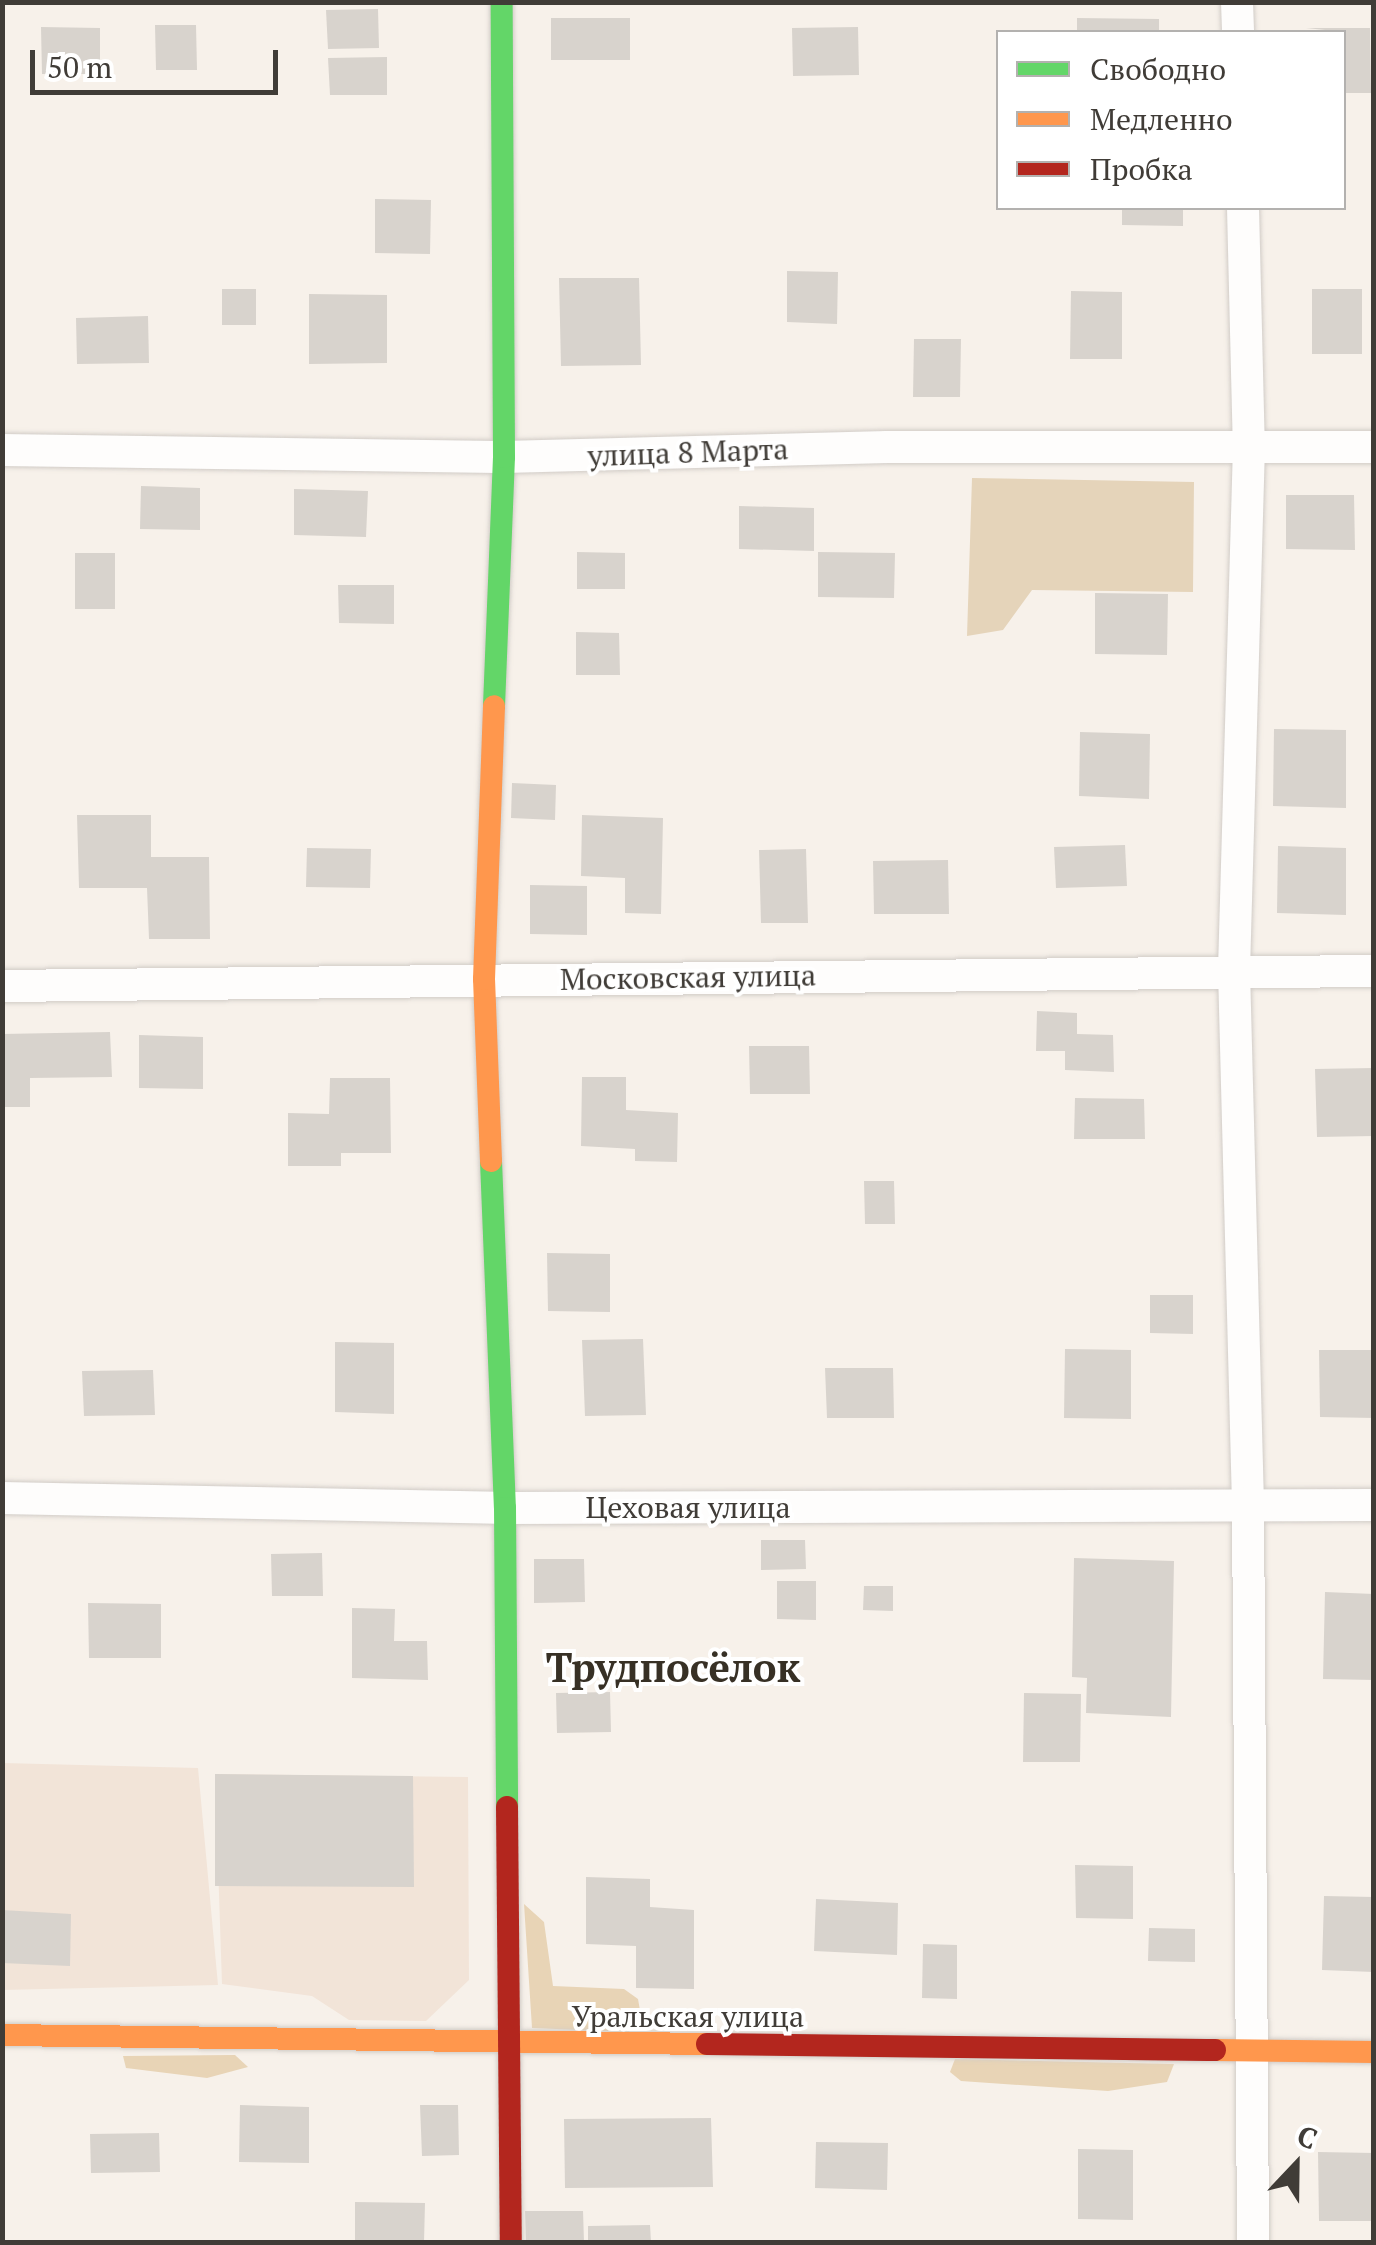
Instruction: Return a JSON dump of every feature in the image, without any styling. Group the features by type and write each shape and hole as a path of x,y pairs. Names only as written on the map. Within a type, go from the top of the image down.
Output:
{"street":[{"path":"502,2 504,457 484,979 505,1508 512,2045 510,2242"},
{"path":"1237,2 1238,30"},
{"path":"1243,210 1250,446 1234,970 1248,1503 1253,2242"},
{"name":"улица 8 Марта","path":"2,450 504,457 1374,447"},
{"name":"Московская улица","path":"2,986 1374,971"},
{"name":"Цеховая улица","path":"2,1498 505,1508 1374,1505"},
{"name":"Уральская улица","path":"2,2035 512,2045 1374,2052"}],"shaded area":[{"path":"972,478 1194,482 1193,592 1032,590 1003,630 967,636"},
{"path":"3,1763 198,1768 218,1985 3,1990"},
{"path":"215,1774 468,1777 469,1980 426,2021 349,2020 312,1996 222,1984"},
{"path":"524,1904 544,1922 553,1986 624,1989 638,1999 641,2016 629,2032 532,2028"},
{"path":"235,2055 248,2067 207,2078 126,2068 123,2056"},
{"path":"955,2059 1174,2064 1167,2082 1108,2091 961,2081 950,2072"}],"building":[{"path":"378,9 379,48 328,49 326,10"},
{"path":"551,18 630,18 630,60 551,60"},
{"path":"1077,18 1159,19 1159,30 1077,30"},
{"path":"155,25 196,25 197,70 156,70"},
{"path":"41,27 100,28 100,74 42,74"},
{"path":"858,27 859,75 793,76 792,28"},
{"path":"1306,28 1370,28 1371,93 1346,93 1346,30"},
{"path":"387,57 387,95 330,95 328,58"},
{"path":"375,199 431,200 430,254 375,253"},
{"path":"1122,210 1183,210 1183,226 1122,225"},
{"path":"787,271 838,272 837,324 787,322"},
{"path":"559,278 639,278 641,365 561,366"},
{"path":"222,289 256,289 256,325 222,325"},
{"path":"1312,289 1362,289 1362,354 1312,354"},
{"path":"1071,291 1122,292 1122,359 1070,359"},
{"path":"309,294 387,295 387,363 309,364"},
{"path":"148,316 149,363 77,364 76,318"},
{"path":"914,339 961,339 960,397 913,397"},
{"path":"141,486 200,488 200,530 140,529"},
{"path":"294,489 368,491 366,537 294,535"},
{"path":"1286,495 1354,495 1355,550 1286,549"},
{"path":"739,506 814,508 814,551 739,549"},
{"path":"577,552 625,553 625,589 577,589"},
{"path":"818,552 895,553 894,598 818,597"},
{"path":"75,553 115,553 115,609 75,609"},
{"path":"338,585 394,585 394,624 339,623"},
{"path":"1095,593 1168,594 1167,655 1095,654"},
{"path":"576,632 619,633 620,675 576,675"},
{"path":"1274,729 1346,730 1346,808 1273,806"},
{"path":"1080,732 1150,734 1149,799 1079,796"},
{"path":"512,783 556,785 555,820 511,818"},
{"path":"77,815 151,815 151,857 209,857 210,939 149,939 147,888 79,888"},
{"path":"582,815 663,818 661,914 625,913 625,878 581,876"},
{"path":"1125,845 1127,886 1056,888 1054,847"},
{"path":"1278,846 1346,848 1346,915 1277,913"},
{"path":"307,848 371,849 370,888 306,887"},
{"path":"806,849 808,923 761,923 759,850"},
{"path":"948,860 949,914 874,914 873,861"},
{"path":"530,885 587,886 587,935 530,934"},
{"path":"1037,1011 1077,1013 1077,1034 1113,1035 1114,1072 1065,1070 1065,1051 1036,1051"},
{"path":"110,1032 112,1077 30,1078 30,1107 2,1107 2,1034"},
{"path":"139,1035 203,1037 203,1089 139,1088"},
{"path":"749,1046 809,1046 810,1094 750,1094"},
{"path":"1374,1068 1374,1136 1317,1137 1315,1069"},
{"path":"582,1077 626,1077 626,1110 678,1113 677,1162 635,1161 635,1149 581,1146"},
{"path":"330,1078 390,1078 391,1153 341,1153 341,1166 288,1166 288,1113 329,1114"},
{"path":"1075,1098 1144,1099 1145,1139 1074,1139"},
{"path":"864,1181 894,1181 895,1224 865,1224"},
{"path":"547,1253 610,1254 610,1312 548,1311"},
{"path":"1150,1295 1193,1295 1193,1334 1150,1333"},
{"path":"643,1339 646,1415 585,1416 582,1340"},
{"path":"335,1342 394,1343 394,1414 335,1412"},
{"path":"1065,1349 1131,1350 1131,1419 1064,1418"},
{"path":"1319,1350 1374,1350 1374,1418 1320,1417"},
{"path":"825,1368 893,1368 894,1418 827,1418"},
{"path":"153,1370 155,1415 84,1416 82,1371"},
{"path":"761,1540 805,1540 806,1569 761,1570"},
{"path":"322,1553 323,1596 272,1596 271,1554"},
{"path":"1074,1558 1174,1561 1171,1717 1086,1713 1087,1678 1072,1677"},
{"path":"534,1559 584,1559 585,1602 534,1603"},
{"path":"777,1581 816,1581 816,1620 777,1619"},
{"path":"864,1586 893,1586 893,1611 863,1610"},
{"path":"1325,1592 1374,1594 1374,1680 1323,1679"},
{"path":"88,1603 161,1604 161,1658 89,1658"},
{"path":"352,1608 395,1609 394,1641 427,1641 428,1680 352,1678"},
{"path":"610,1692 611,1732 557,1733 556,1693"},
{"path":"1024,1693 1081,1694 1080,1762 1023,1762"},
{"path":"215,1774 413,1776 414,1887 215,1886"},
{"path":"1075,1865 1133,1866 1133,1919 1076,1918"},
{"path":"586,1877 650,1879 650,1907 694,1910 694,1989 636,1988 636,1946 586,1944"},
{"path":"1324,1896 1374,1897 1374,1972 1322,1970"},
{"path":"816,1899 898,1903 897,1955 814,1951"},
{"path":"2,1910 71,1914 70,1966 2,1963"},
{"path":"1149,1928 1195,1929 1195,1962 1148,1961"},
{"path":"923,1944 957,1945 957,1999 922,1998"},
{"path":"240,2105 309,2107 309,2163 239,2162"},
{"path":"420,2105 458,2105 459,2155 422,2156"},
{"path":"711,2118 713,2187 565,2188 564,2119"},
{"path":"159,2133 160,2172 91,2173 90,2134"},
{"path":"816,2142 888,2143 887,2190 815,2188"},
{"path":"1078,2149 1133,2150 1133,2220 1078,2219"},
{"path":"1318,2152 1374,2153 1373,2221 1319,2221"},
{"path":"355,2202 425,2203 424,2242 355,2242"},
{"path":"525,2211 583,2211 584,2242 526,2242"},
{"path":"650,2225 651,2242 588,2242 588,2226"}],"traffic: fast":[{"path":"494,706 504,457 502,2"},
{"path":"491,1161 505,1508 507,1807"}],"traffic: slow":[{"path":"491,1161 484,979 494,706"},
{"path":"2,2035 707,2044"},
{"path":"1215,2050 1374,2052"}],"traffic: jam":[{"path":"507,1807 511,2242"},
{"path":"707,2044 1215,2050"}],"district":[{"name":"Трудпосёлок","path":"673,1667"}]}
